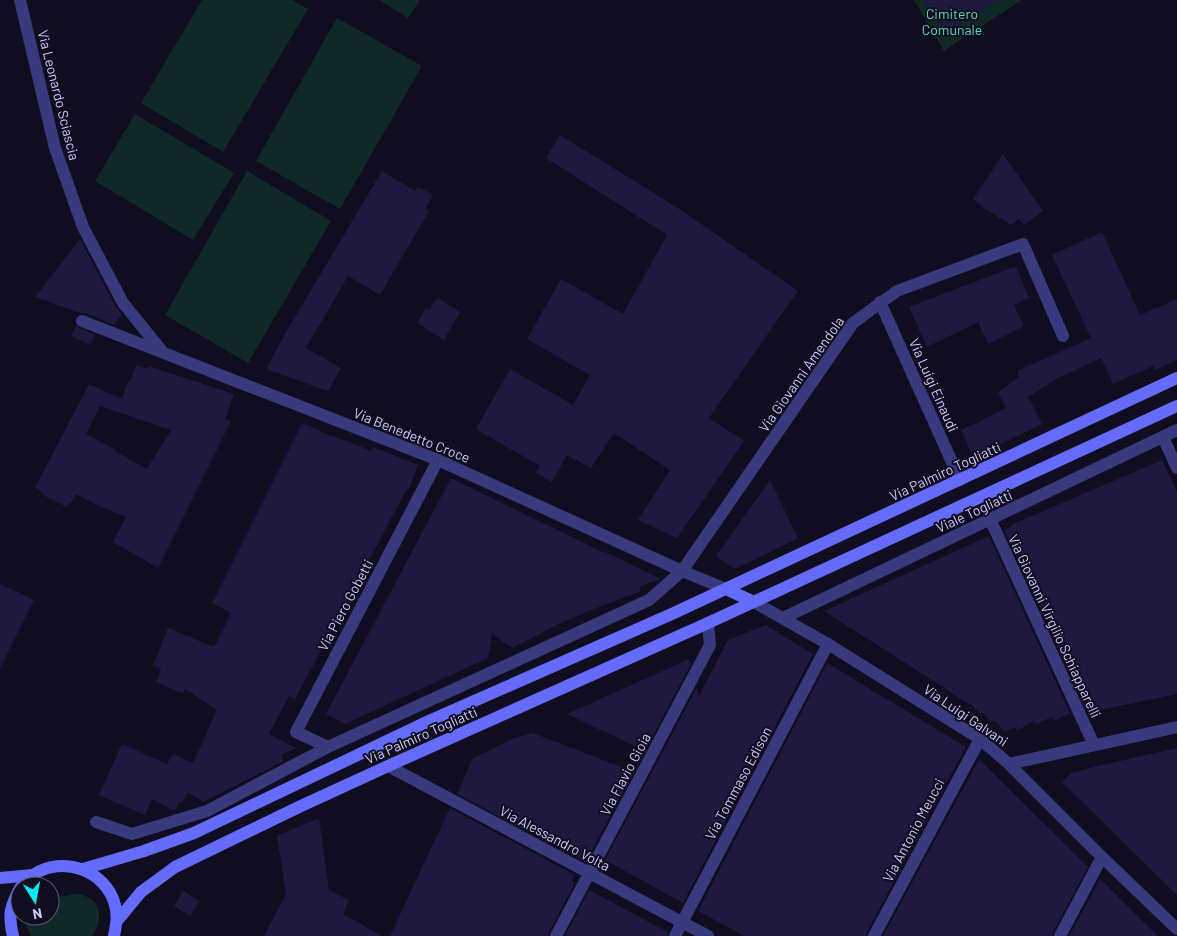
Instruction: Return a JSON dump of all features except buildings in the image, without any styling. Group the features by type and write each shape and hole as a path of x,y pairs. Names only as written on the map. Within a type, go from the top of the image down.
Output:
{"main road":[{"name":"Via Palmiro Togliatti","path":"83,869 144,851 194,833 430,720 726,589 1177,378"},
{"name":"Via Palmiro Togliatti","path":"117,921 142,892 175,868 301,806 754,602 1177,406"},
{"path":"726,589 754,602"},
{"path":"0,878 32,875 49,868 66,865 83,869 98,878 108,890 115,905 117,921 114,936"},
{"path":"5,917 13,936"}],"street":[{"name":"Via Leonardo Sciascia","path":"20,0 55,148 83,227 123,303 162,351"},
{"name":"Via Giovanni Amendola","path":"96,822 132,834 207,810 328,746 649,600 682,571 853,324 896,291 1023,244 1063,336"},
{"name":"Via Luigi Einaudi","path":"880,302 960,480"},
{"name":"Via Benedetto Croce","path":"82,321 438,460 682,571 726,589"},
{"name":"Viale Togliatti","path":"783,618 1177,430"},
{"path":"1163,437 1177,468"},
{"name":"Via Piero Gobetti","path":"328,746 296,732 438,460"},
{"name":"Via Giovanni Virgilio Schiapparelli","path":"990,520 1094,745"},
{"name":"Via Luigi Galvani","path":"754,602 828,644 980,739 1009,764 1177,929"},
{"name":"Via Flavio Gioia","path":"556,936 710,645 708,623"},
{"name":"Via Tommaso Edison","path":"675,936 828,644"},
{"path":"1009,764 1177,727"},
{"name":"Via Antonio Meucci","path":"874,936 980,739"},
{"name":"Via Alessandro Volta","path":"388,766 708,936"},
{"path":"1060,936 1102,857"}],"green space":[{"path":"202,0 292,0 308,9 223,152 141,103"},
{"path":"379,0 420,0 408,18"},
{"name":"Cimitero Comunale","path":"914,0 1022,0 944,51"},
{"path":"337,18 422,66 340,209 256,161"},
{"path":"135,114 234,173 193,240 95,181"},
{"path":"247,171 331,221 248,363 165,315"},
{"path":"77,894 91,899 96,904 99,921 93,935 31,936 26,926 60,926 60,897"}]}
